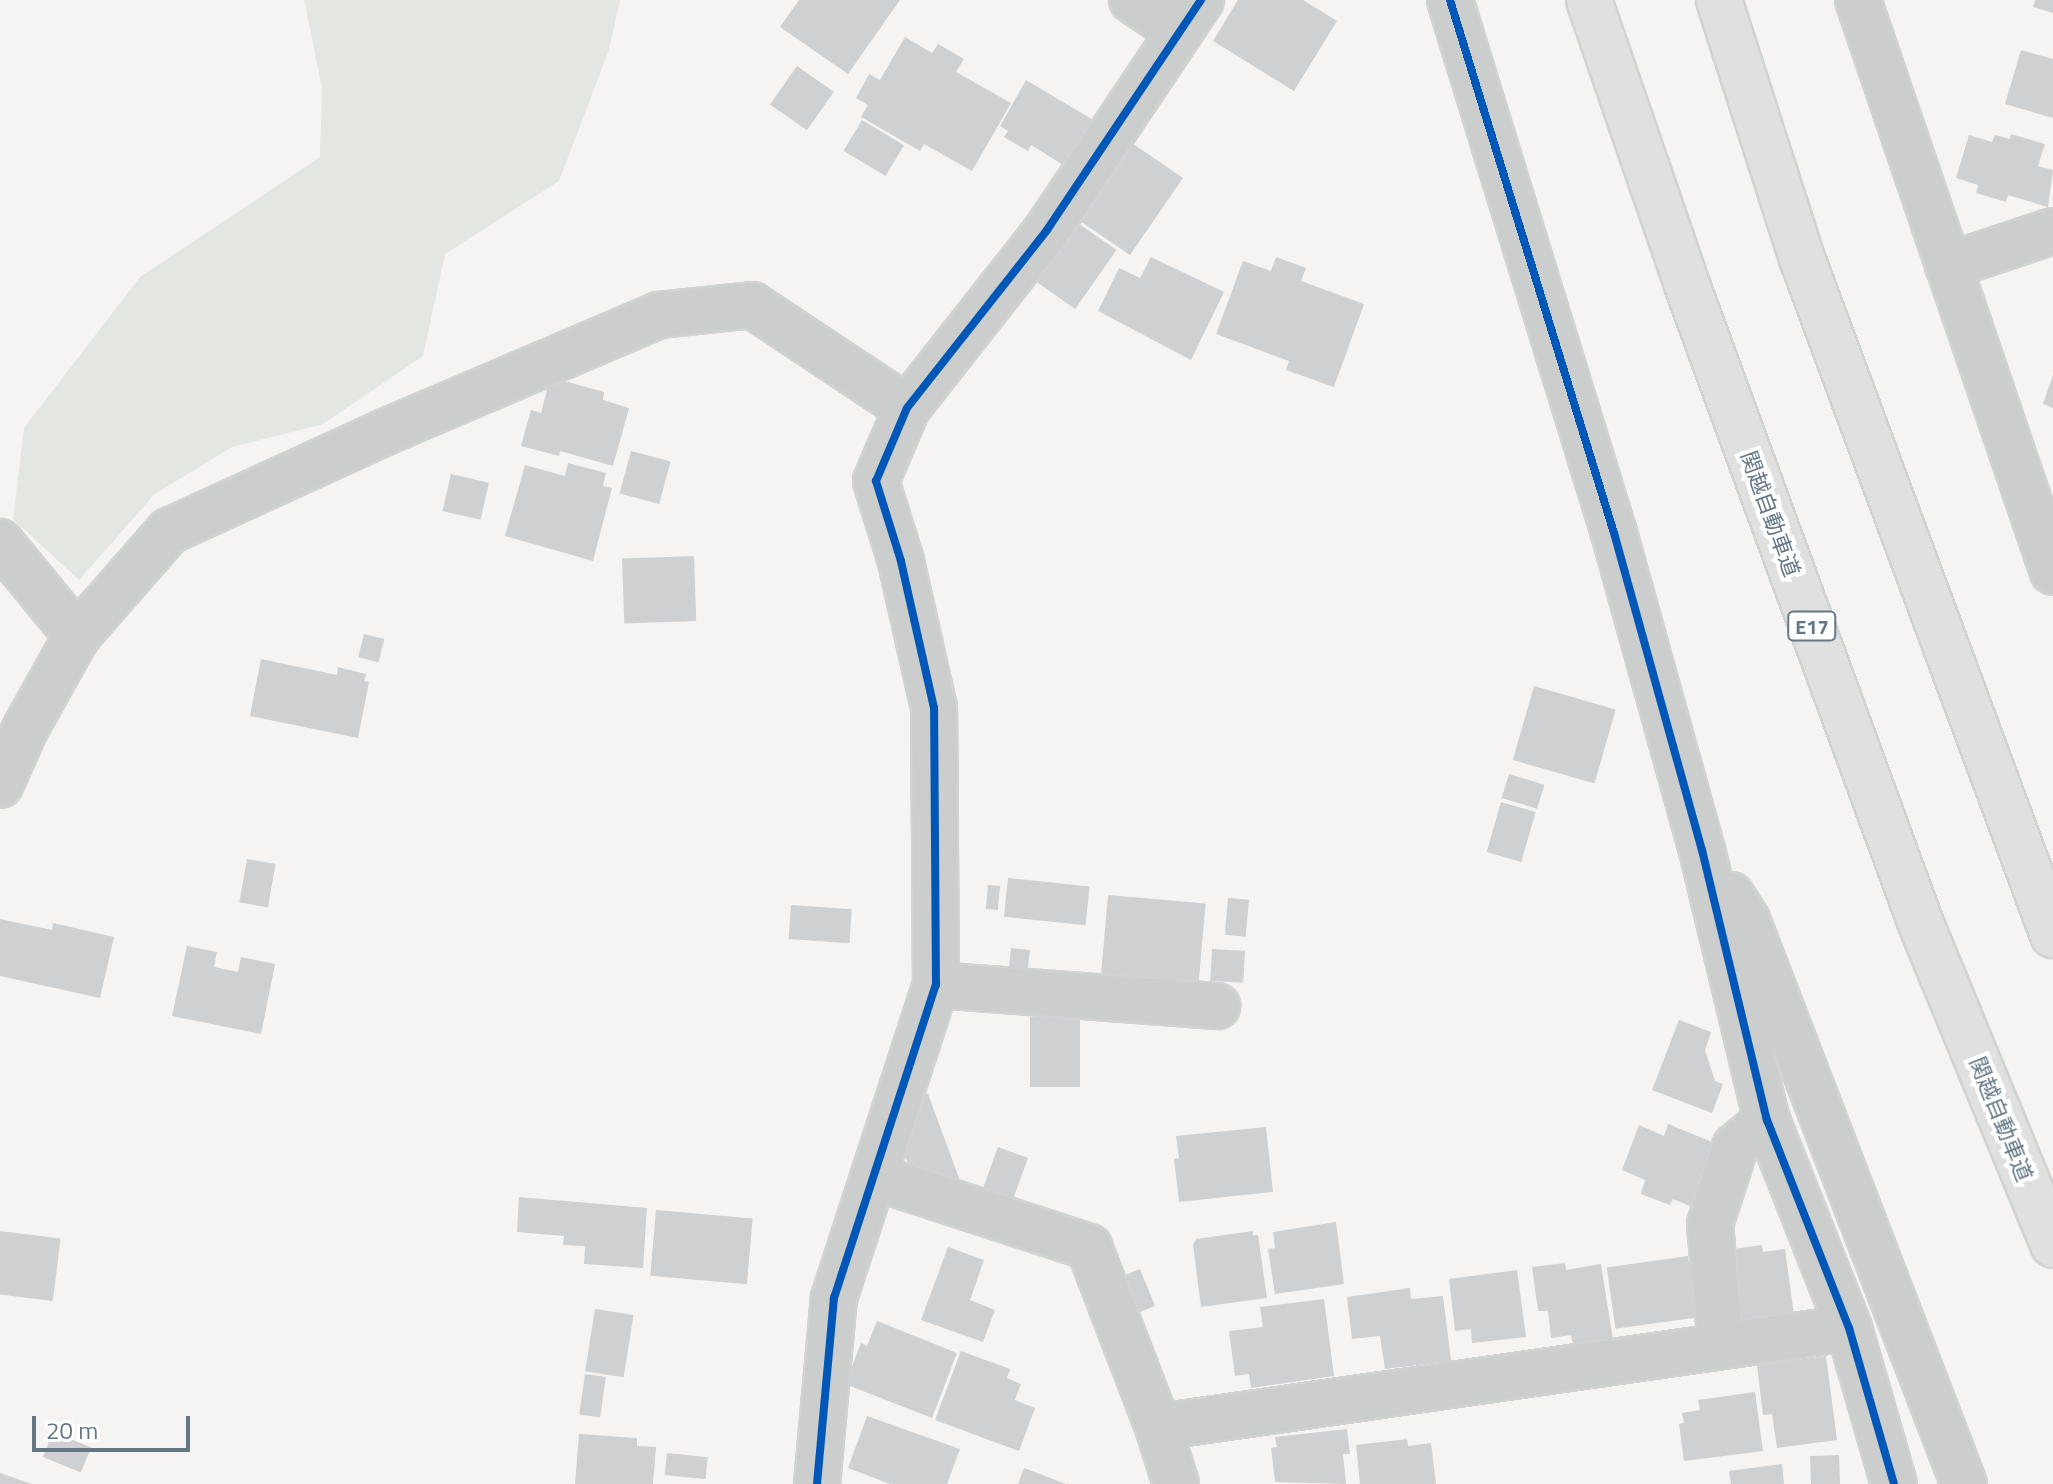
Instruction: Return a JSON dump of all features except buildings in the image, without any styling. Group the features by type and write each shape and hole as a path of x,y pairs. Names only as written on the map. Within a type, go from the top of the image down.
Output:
{"highway":[{"name":"関越自動車道","path":"1589,0 1687,285 1921,924 2053,1245"},
{"path":"1719,0 1803,261 2053,935"}],"street":[{"path":"817,1484 834,1298 936,985 934,708 901,561 876,481 907,408 1047,230 1190,16 1132,0"},
{"path":"1450,0 1557,337 1702,850 1767,1120 1849,1328 1894,1484"},
{"path":"1858,0 2053,572"},
{"path":"1948,266 2053,231"},
{"path":"0,785 25,729 77,636 169,531 385,432 659,315 752,305 907,408"},
{"path":"0,542 77,636"},
{"path":"1702,850 1747,920 1964,1484"},
{"path":"936,985 1217,1006"},
{"path":"1721,1346 1710,1224 1735,1147 1767,1120"},
{"path":"874,1177 1089,1247 1158,1427 1176,1484"},
{"path":"1158,1427 1849,1328"}],"shaded area":[{"path":"304,0 620,0 609,50 559,181 445,254 423,356 323,424 232,447 155,494 79,580 13,519 24,428 140,277 320,157 322,88"}],"cycle path":[{"path":"817,1484 834,1298 936,985 934,708 901,561 876,481 907,408 1047,230 1201,0"},
{"path":"1450,0 1614,533 1702,850 1767,1120 1849,1328 1894,1484"}]}
